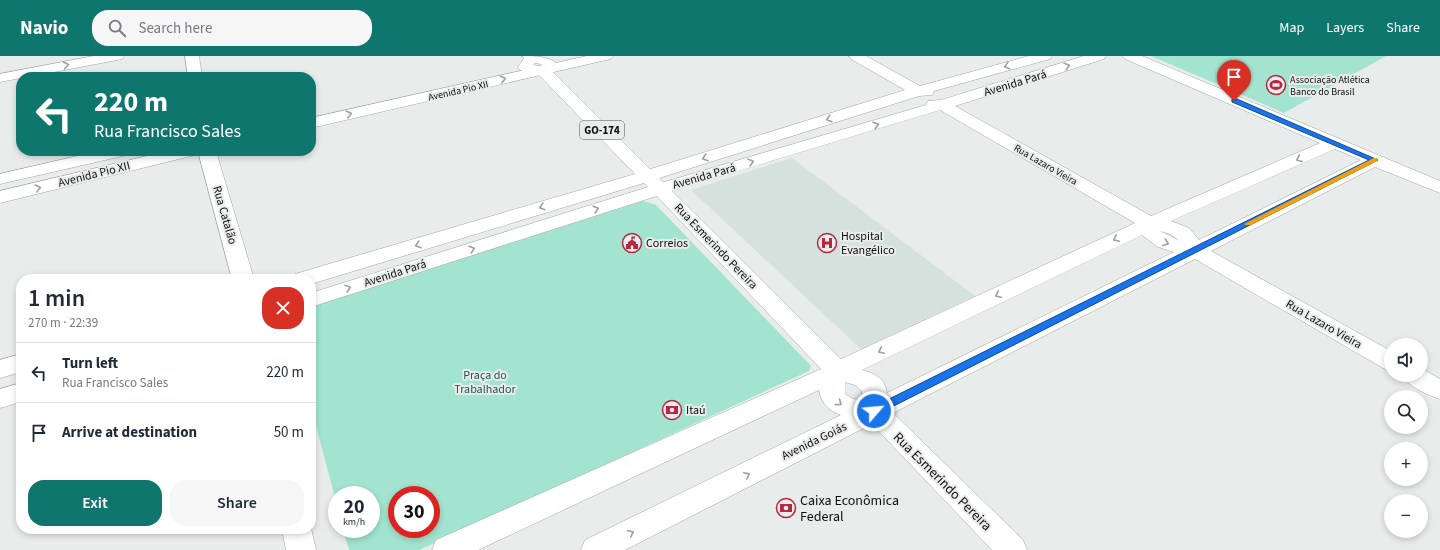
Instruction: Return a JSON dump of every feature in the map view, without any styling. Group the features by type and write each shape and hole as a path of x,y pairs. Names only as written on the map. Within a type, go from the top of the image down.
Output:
{"street":[{"path":"0,66 55,56"},
{"path":"32,72 117,56"},
{"path":"192,56 194,72"},
{"name":"Avenida Pio XII","path":"432,81 537,60 606,56"},
{"path":"856,56 918,91"},
{"name":"Avenida Pará","path":"316,298 918,91 1045,56"},
{"name":"Avenida Pará","path":"316,275 654,182 942,105 1099,56"},
{"path":"1130,56 1440,188"},
{"name":"Avenida Pio XII","path":"316,122 537,60"},
{"name":"Rua Esmerindo Pereira","path":"537,60 838,371"},
{"path":"0,78 16,75"},
{"name":"Rua Lazaro Vieira","path":"918,91 914,96 917,101 924,104 942,105 1150,223 1149,231 1159,241 1195,250 1384,358"},
{"path":"447,550 838,371 1150,223 1335,144"},
{"name":"Avenida Pio XII","path":"0,179 99,156"},
{"name":"Avenida Pio XII","path":"0,197 168,156"},
{"name":"Rua Catalão","path":"208,156 242,274"},
{"name":"Avenida Goiás","path":"596,550 1375,160"},
{"path":"0,369 16,364"},
{"path":"838,371 833,379 831,391 834,399 846,407 874,411"},
{"path":"1426,382 1440,390"},
{"path":"0,399 16,394"},
{"name":"Rua Esmerindo Pereira","path":"874,411 1012,550"},
{"path":"298,534 301,550"}],"shaded area":[{"name":"Hospital Evangélico","path":"792,158 975,296 861,349 691,190"}],"green space":[{"name":"Associação Atlética Banco do Brasil","path":"1151,56 1386,56 1284,113"},
{"name":"Praça do Trabalhador","path":"643,201 656,205 811,366 809,371 419,550 349,550 346,538 380,538 380,486 332,486 316,426 316,304"}],"slow traffic":[{"path":"1248,224 1374,160"}],"place":[{"name":"Associação Atlética Banco do Brasil","path":"1276,85"},
{"name":"Correios","path":"632,243"},
{"name":"Hospital Evangélico","path":"827,243"},
{"name":"Itaú","path":"672,410"},
{"name":"Caixa Econômica Federal","path":"786,508"}],"route":[{"path":"874,411 1375,160 1234,101"}]}
